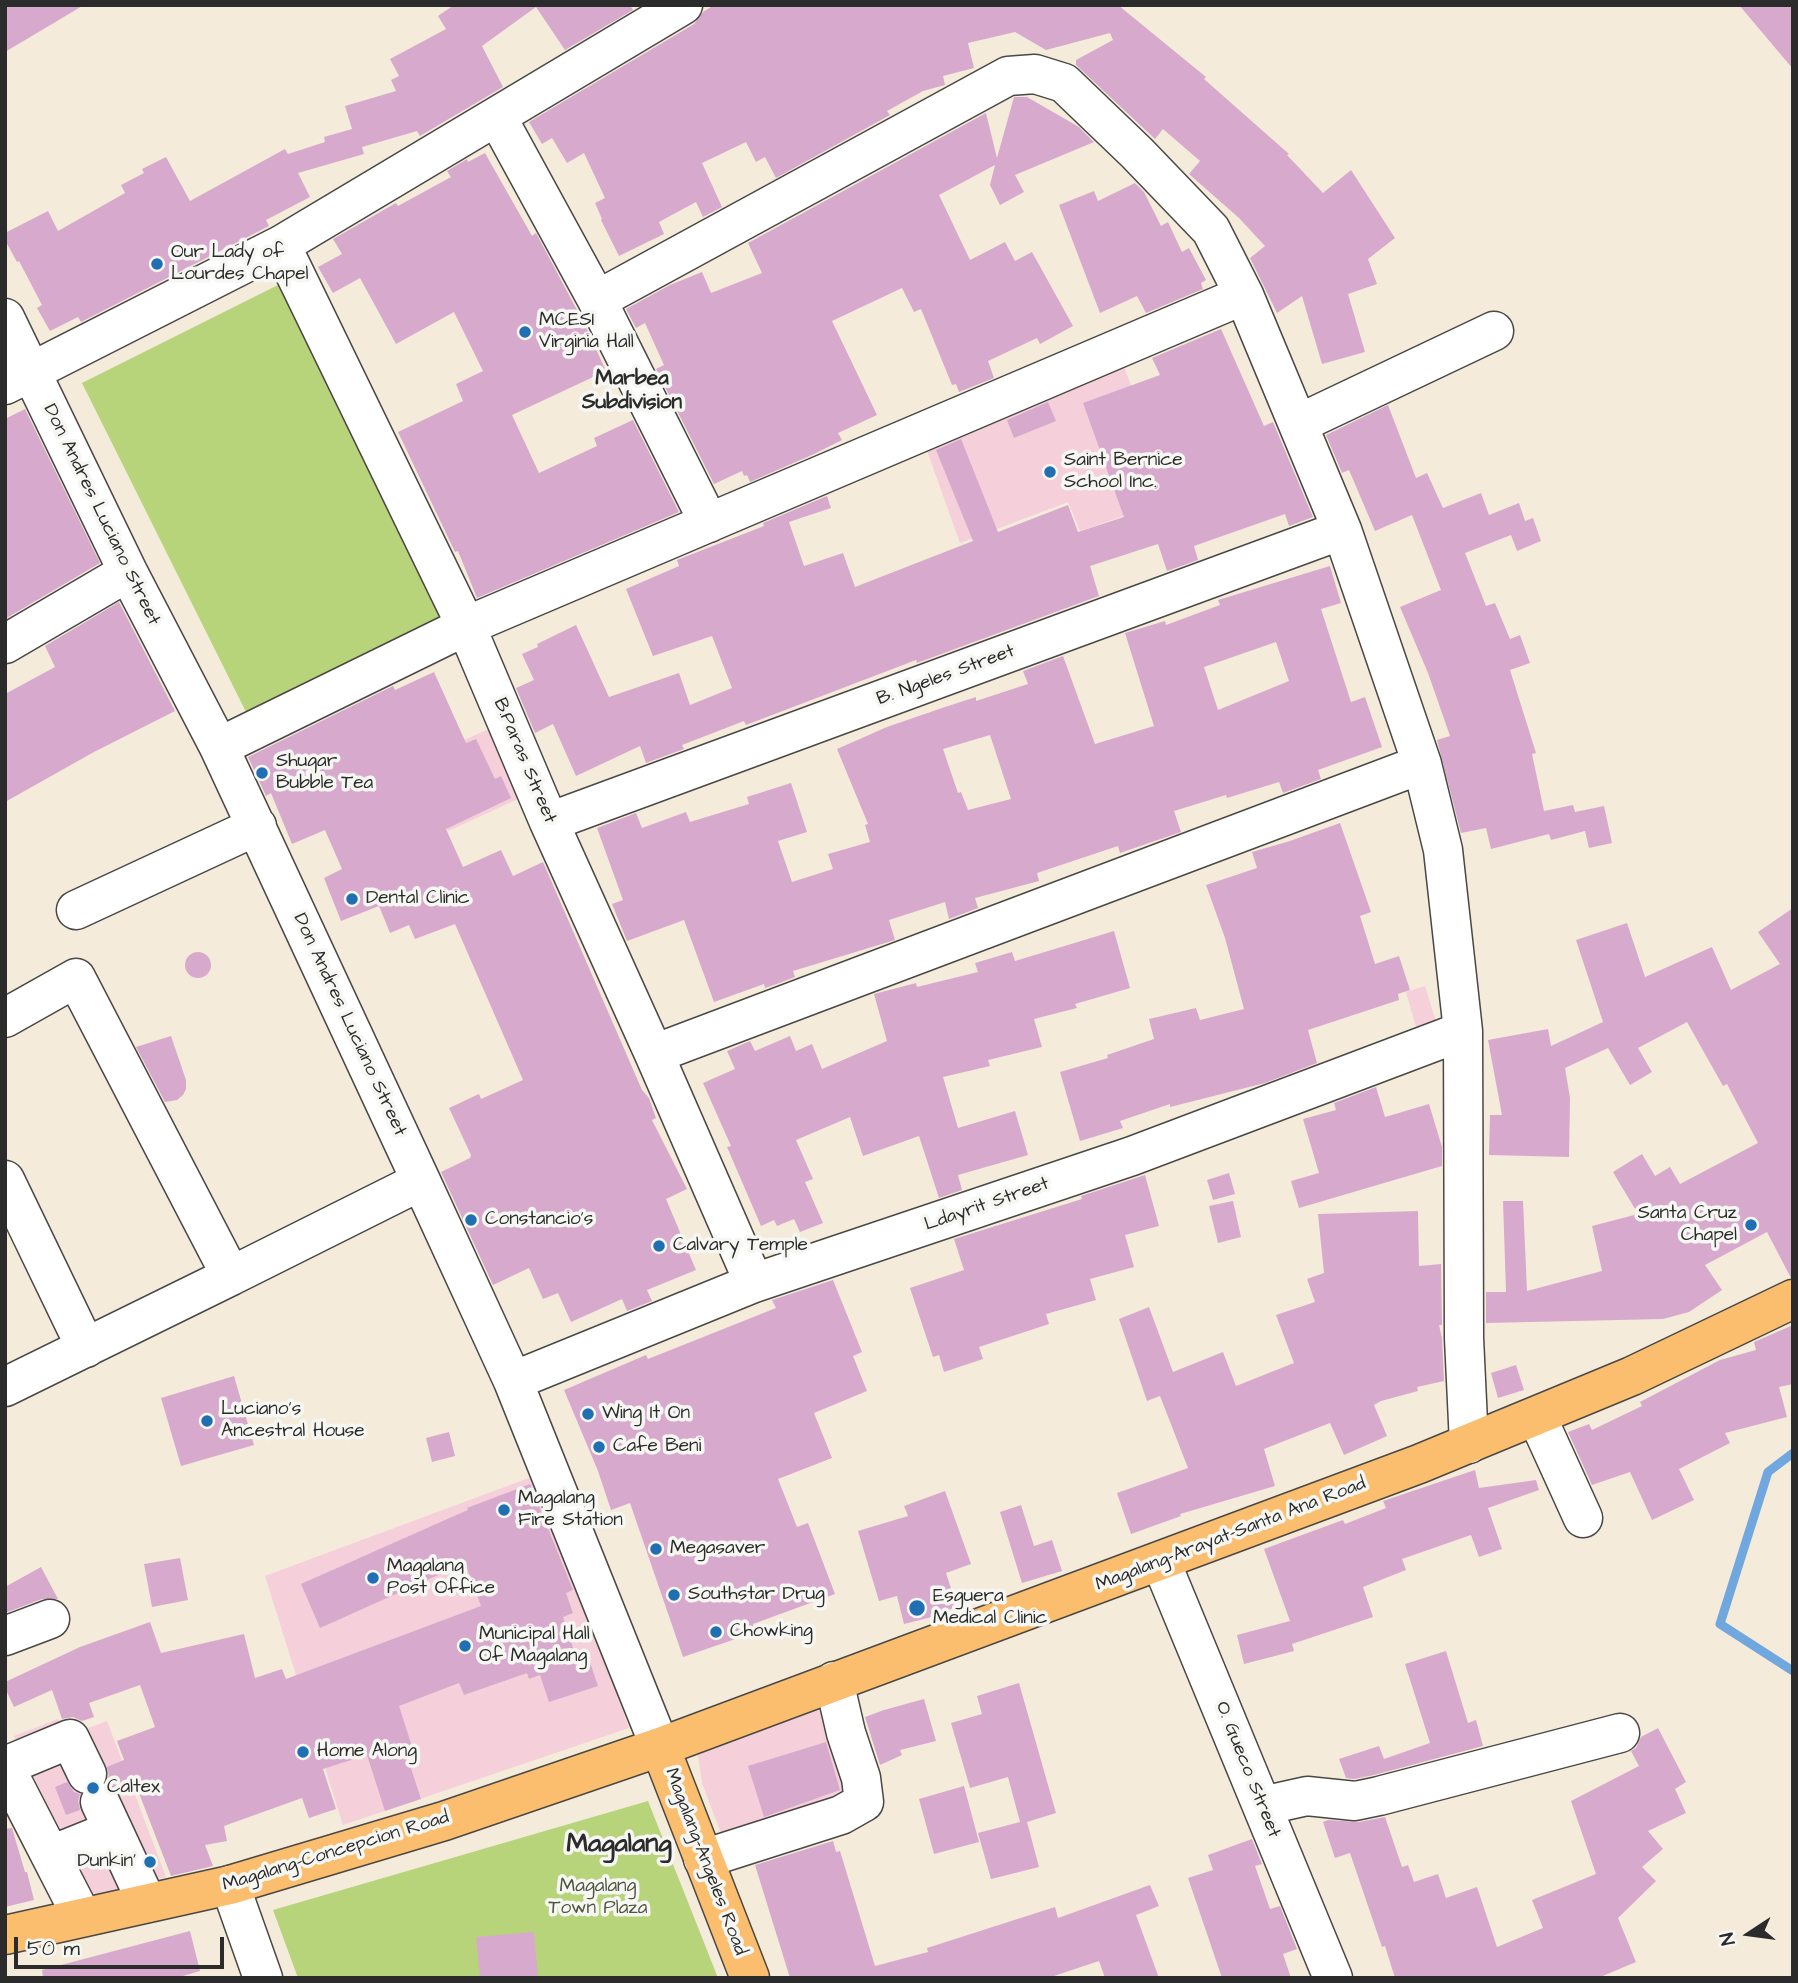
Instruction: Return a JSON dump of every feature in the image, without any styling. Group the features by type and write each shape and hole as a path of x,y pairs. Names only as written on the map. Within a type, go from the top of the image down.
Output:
{"main road":[{"name":"Magalang-Arayat-Santa Ana Road","path":"660,1747 1161,1562 1469,1444 1632,1376 1793,1300"},
{"name":"Magalang-Angeles Road","path":"660,1747 750,1978"},
{"name":"Magalang-Concepcion Road","path":"5,1935 230,1885 444,1821 660,1747"}],"street":[{"path":"18,379 281,245 683,5"},
{"path":"597,300 1009,76 1035,74 1064,83 1137,153 1211,230 1244,295 1342,530 1422,764 1443,850 1463,1031 1464,1338 1469,1444"},
{"path":"497,117 597,300 709,523"},
{"name":"B.Paras Street","path":"281,245 466,626 549,822 754,1283"},
{"path":"219,747 466,626 1244,295"},
{"name":"Don Andres Luciano Street","path":"5,318 18,379 128,572 219,747 513,1381 660,1747"},
{"path":"1298,424 1494,331"},
{"name":"B. Ngeles Street","path":"549,822 1342,530"},
{"path":"5,644 128,572"},
{"path":"654,1054 1422,764"},
{"path":"76,911 257,826"},
{"path":"5,1018 76,978 231,1276"},
{"name":"Ldayrit Street","path":"513,1381 754,1283 1132,1156 1463,1031"},
{"path":"5,1180 86,1348"},
{"path":"5,1387 421,1181"},
{"path":"1537,1417 1583,1518"},
{"name":"O. Gueco Street","path":"1161,1562 1333,1978"},
{"path":"5,1636 50,1619"},
{"path":"703,1859 841,1815 864,1802 862,1778 846,1733 834,1681"},
{"path":"1262,1806 1307,1796 1355,1801 1620,1733"},
{"path":"82,1917 5,1766 70,1739 147,1903"},
{"path":"51,1855 100,1802"},
{"path":"230,1885 264,1978"}],"shaded area":[{"name":"Saint Bernice School Inc.","path":"1122,362 1175,498 1080,531 1068,502 960,543 925,445"},
{"path":"489,729 520,798 448,831 417,761"},
{"path":"1425,986 1440,1035 1420,1041 1406,992"},
{"path":"537,1475 629,1728 343,1825 265,1576"},
{"path":"845,1699 882,1810 730,1857 702,1783 698,1755 710,1745"},
{"path":"58,1719 65,1737 107,1721 166,1877 92,1899 14,1736"}],"green space":[{"path":"282,283 451,621 251,722 82,383"},
{"name":"Magalang Town Plaza","path":"648,1801 718,1978 298,1978 273,1910"}],"building":[{"path":"5,5 84,5 5,52"},
{"path":"454,5 630,5 633,10 565,50 536,7 482,46 503,87 420,136 417,131 362,147 364,154 298,173 310,197 266,220 269,226 81,322 78,317 50,331 37,308 42,305 5,240 5,233 48,211 58,231 125,193 121,185 144,173 142,169 166,157 190,201 285,149 288,154 325,142 324,137 352,129 345,106 396,91 391,80 399,76 390,59 446,29 438,16"},
{"path":"714,5 1118,5 1206,77 1204,79 1289,154 1287,155 1323,193 1351,170 1395,238 1368,259 1377,284 1348,294 1365,352 1322,364 1302,296 1277,313 1250,258 1265,246 1239,218 1189,174 1200,161 1163,129 1155,139 1076,65 1076,60 1113,40 1110,33 1046,50 1015,32 968,43 974,68 943,76 945,85 923,91 887,111 890,115 776,178 765,157 756,162 746,142 702,163 722,207 703,217 696,202 659,222 664,234 619,256 595,203 605,198 584,153 567,163 552,138 542,144 529,122 694,24 703,12"},
{"path":"1739,5 1793,5 1793,69"},
{"path":"1014,97 1027,97 1079,127 1094,142 1015,175 1024,192 1000,205 990,185 995,165 939,195 970,260 1005,242 1015,261 1032,252 1073,326 1040,344 1037,338 988,361 994,378 959,392 956,384 952,385 921,309 914,312 902,288 832,321 877,415 838,433 842,440 750,482 742,471 714,484 656,369 664,365 645,323 636,328 626,309 670,285 702,272 711,293 762,273 748,243 986,113 997,158"},
{"path":"485,153 532,236 536,233 606,371 512,415 539,473 597,446 594,438 633,420 679,512 477,598 458,551 455,552 398,432 463,401 456,384 483,371 454,312 396,344 360,278 333,293 318,267 342,254 333,239 396,203 398,206 451,177 447,171 467,159 468,162"},
{"path":"1135,183 1144,192 1161,226 1168,222 1182,252 1189,248 1206,280 1201,283 1203,289 1146,313 1137,296 1100,313 1059,205 1094,191 1098,201"},
{"path":"1221,329 1264,426 1273,422 1313,517 1289,526 1285,514 1194,546 1198,560 1167,571 1158,544 1090,566 1099,596 917,663 916,660 746,725 744,721 682,745 684,749 646,763 640,746 576,776 553,724 535,733 516,688 534,680 522,654 576,625 609,697 679,673 690,705 732,688 712,636 653,656 626,589 679,566 677,560 764,526 763,523 827,496 831,508 789,522 804,566 843,553 855,587 973,541 936,450 961,439 998,532 1068,505 1078,532 1124,517 1083,403 1160,375 1152,358"},
{"path":"1048,402 1056,421 1014,438 1007,420"},
{"path":"1388,405 1416,478 1427,473 1443,508 1481,493 1489,515 1519,503 1525,521 1533,518 1541,541 1517,551 1511,535 1465,553 1486,606 1495,603 1510,639 1520,635 1530,663 1510,670 1536,753 1532,754 1544,811 1573,805 1575,812 1604,806 1612,843 1589,848 1585,831 1551,840 1549,834 1491,849 1486,828 1461,833 1437,740 1450,736 1428,673 1400,607 1441,590 1412,515 1375,531 1349,470 1342,473 1326,435"},
{"path":"25,409 100,563 5,619 5,419"},
{"path":"1330,566 1341,603 1321,609 1351,702 1365,697 1382,747 1318,770 1321,779 1283,793 1279,782 1174,811 1181,832 1120,853 1118,846 1037,873 1039,881 975,898 978,908 949,919 945,902 889,920 895,940 793,971 795,977 765,988 764,984 714,1002 684,920 627,941 612,904 623,900 597,828 636,813 642,828 686,812 690,822 749,804 747,797 791,783 807,832 778,841 792,882 833,869 828,854 870,842 865,825 868,824 837,749 887,727 942,708 976,697 976,701 1028,684 1023,671 1063,656 1095,744 1154,726 1125,633 1165,621 1166,625 1220,605 1218,600","holes":["1276,642 1289,681 1218,710 1204,667","990,735 1011,799 968,810 961,792 958,793 943,749"]},
{"path":"119,602 175,711 5,802 5,694 55,667 45,646"},
{"path":"434,672 466,743 476,739 495,779 501,776 511,798 446,829 463,867 501,850 513,876 543,862 642,1090 649,1098 656,1118 652,1120 687,1189 666,1199 696,1270 647,1290 652,1301 627,1311 622,1299 571,1322 558,1293 543,1299 529,1268 493,1285 441,1172 470,1158 471,1155 449,1108 479,1094 481,1099 523,1080 455,924 415,939 409,925 390,933 379,906 341,921 324,878 342,869 325,830 292,844 271,793 266,796 248,757 393,686 395,690"},
{"path":"1340,823 1371,912 1360,916 1375,964 1399,956 1410,990 1398,994 1399,1000 1308,1030 1317,1063 1265,1083 1170,1107 1170,1104 1120,1121 1123,1128 1080,1141 1060,1072 1108,1058 1107,1055 1154,1039 1149,1019 1196,1008 1200,1020 1244,1009 1225,938 1206,885 1257,868 1252,852"},
{"path":"1793,908 1793,1277 1791,1278 1767,1232 1705,1265 1722,1290 1689,1312 1663,1319 1486,1323 1486,1292 1506,1292 1503,1201 1523,1201 1527,1291 1602,1271 1592,1226 1638,1214 1613,1172 1642,1154 1655,1176 1670,1167 1680,1184 1758,1143 1727,1084 1723,1086 1687,1022 1638,1048 1652,1072 1630,1085 1608,1048 1565,1068 1570,1098 1569,1157 1489,1155 1490,1115 1502,1115 1488,1040 1548,1029 1551,1046 1603,1022 1576,940 1627,923 1645,977 1712,947 1731,990 1780,964 1758,932"},
{"path":"1114,931 1130,988 1075,1004 1077,1008 1034,1019 1042,1047 988,1060 990,1066 943,1077 958,1128 1015,1111 1028,1155 958,1175 962,1190 939,1198 919,1136 863,1156 850,1117 796,1140 813,1179 805,1182 823,1223 800,1232 794,1219 777,1226 774,1220 761,1226 727,1147 731,1146 703,1083 735,1069 727,1051 750,1041 755,1051 790,1036 796,1051 812,1044 822,1069 887,1041 874,994 978,972 975,963 1012,952 1015,961"},
{"path":"198,952 207,956 211,965 207,974 198,978 189,974 185,965 189,956"},
{"path":"171,1036 186,1080 186,1089 177,1100 165,1102 136,1047"},
{"path":"1376,1087 1385,1117 1429,1104 1442,1147 1442,1166 1299,1208 1291,1181 1319,1173 1303,1119 1336,1110 1334,1103"},
{"path":"1229,1173 1235,1194 1213,1200 1207,1180"},
{"path":"1145,1175 1159,1226 1125,1235 1134,1267 1090,1279 1096,1300 1046,1314 1049,1324 979,1347 983,1359 944,1372 939,1355 933,1357 910,1288 964,1270 954,1239 1082,1199 1081,1196"},
{"path":"1233,1201 1241,1237 1218,1243 1209,1206"},
{"path":"1418,1211 1419,1266 1441,1264 1442,1325 1439,1325 1444,1381 1417,1387 1418,1391 1374,1405 1387,1436 1344,1455 1330,1423 1264,1449 1275,1486 1180,1514 1181,1516 1131,1534 1117,1493 1188,1468 1160,1396 1147,1401 1119,1319 1149,1307 1173,1372 1223,1352 1236,1386 1294,1363 1276,1315 1315,1302 1307,1279 1324,1273 1318,1214"},
{"path":"833,1280 862,1352 853,1356 867,1391 814,1413 832,1458 778,1479 797,1527 808,1523 835,1594 753,1624 756,1632 683,1657 630,1503 611,1510 598,1471 564,1390 646,1355 648,1359 776,1308 772,1300"},
{"path":"1793,1325 1793,1384 1779,1387 1787,1417 1725,1433 1730,1443 1679,1469 1694,1500 1652,1520 1630,1472 1592,1485 1568,1432 1589,1424 1592,1430 1642,1406 1640,1402 1720,1360 1756,1350 1754,1342"},
{"path":"1516,1365 1524,1390 1498,1398 1491,1373"},
{"name":"Luciano's Ancestral House","path":"234,1376 254,1445 181,1466 161,1398"},
{"path":"449,1432 455,1456 432,1462 426,1438"},
{"path":"1475,1470 1479,1488 1536,1480 1539,1490 1488,1508 1502,1549 1479,1557 1471,1535 1402,1559 1406,1570 1363,1587 1373,1617 1292,1644 1294,1651 1244,1664 1237,1635 1290,1621 1264,1549 1343,1520 1345,1524 1386,1508 1383,1501"},
{"path":"530,1484 573,1590 566,1593 573,1613 563,1617 579,1666 590,1662 598,1686 549,1702 540,1675 529,1679 527,1673 464,1695 459,1683 399,1706 416,1759 409,1762 421,1799 385,1811 367,1755 323,1769 336,1809 309,1818 302,1798 224,1826 227,1841 205,1845 213,1866 171,1876 137,1788 121,1794 107,1782 107,1767 124,1760 117,1741 155,1727 140,1685 89,1703 94,1717 82,1721 73,1717 62,1719 52,1690 14,1707 5,1688 5,1682 80,1647 150,1622 161,1653 244,1634 255,1678 282,1669 286,1679 481,1606 465,1563 320,1628 301,1584 468,1510 467,1508"},
{"path":"945,1491 971,1564 946,1573 957,1607 935,1614 936,1616 904,1624 897,1596 879,1601 858,1531 908,1516 904,1506"},
{"path":"1021,1505 1034,1546 1052,1540 1062,1571 1022,1583 1000,1512"},
{"path":"180,1558 188,1600 152,1607 144,1564"},
{"path":"41,1567 58,1599 42,1599 5,1613 5,1587"},
{"path":"1446,1651 1468,1723 1476,1720 1483,1746 1374,1775 1346,1778 1339,1759 1379,1746 1384,1759 1430,1743 1405,1664"},
{"path":"1019,1683 1056,1813 1027,1822 1039,1867 991,1879 978,1833 1020,1822 1008,1777 970,1788 951,1723 982,1714 977,1696"},
{"path":"924,1699 936,1741 900,1750 902,1755 880,1765 865,1717"},
{"path":"1658,1728 1686,1782 1675,1789 1686,1813 1648,1831 1663,1849 1642,1867 1656,1881 1618,1918 1636,1962 1598,1978 1395,1978 1350,1853 1335,1858 1323,1822 1359,1822 1385,1817 1402,1867 1408,1865 1414,1882 1438,1874 1446,1898 1477,1887 1497,1947 1543,1928 1532,1900 1596,1874 1571,1801 1639,1766 1631,1751 1636,1748 1641,1737"},
{"path":"826,1742 840,1790 764,1817 748,1766"},
{"path":"67,1782 74,1792 80,1794 80,1810 66,1815 55,1787"},
{"path":"964,1786 979,1842 934,1854 919,1799"},
{"path":"12,1828 34,1900 5,1907 5,1829"},
{"path":"1252,1839 1262,1864 1255,1866 1270,1909 1280,1906 1297,1949 1283,1954 1291,1978 1222,1978 1188,1878 1213,1870 1208,1855"},
{"path":"833,1841 836,1852 840,1851 875,1966 928,1952 927,1948 1055,1907 1058,1918 1150,1885 1159,1906 1136,1915 1159,1978 1105,1978 1099,1961 1048,1978 790,1978 755,1865"},
{"path":"190,1931 200,1971 176,1978 43,1978 42,1970"},
{"path":"534,1932 538,1978 480,1978 476,1937"}],"waterway":[{"path":"1793,1453 1768,1472 1720,1624 1793,1671"}],"place":[{"name":"Our Lady of Lourdes Chapel","path":"157,264"},
{"name":"MCESI Virginia Hall","path":"525,332"},
{"name":"Saint Bernice School Inc.","path":"1050,472"},
{"name":"Shugar Bubble Tea","path":"262,773"},
{"name":"Dental Clinic","path":"352,899"},
{"name":"Constancio's","path":"471,1220"},
{"name":"Santa Cruz Chapel","path":"1751,1225"},
{"name":"Calvary Temple","path":"659,1246"},
{"name":"Wing It On","path":"588,1414"},
{"name":"Luciano's Ancestral House","path":"207,1421"},
{"name":"Cafe Beni","path":"599,1447"},
{"name":"Magalang Fire Station","path":"504,1510"},
{"name":"Megasaver","path":"656,1549"},
{"name":"Magalang Post Office","path":"373,1578"},
{"name":"Southstar Drug","path":"674,1595"},
{"name":"Esguera Medical Clinic","path":"917,1608"},
{"name":"Chowking","path":"716,1632"},
{"name":"Municipal Hall Of Magalang","path":"465,1646"},
{"name":"Home Along","path":"303,1752"},
{"name":"Caltex","path":"93,1788"},
{"name":"Dunkin'","path":"150,1862"}],"district":[{"name":"Marbea Subdivision","path":"632,392"},
{"name":"Magalang","path":"619,1846"}]}
